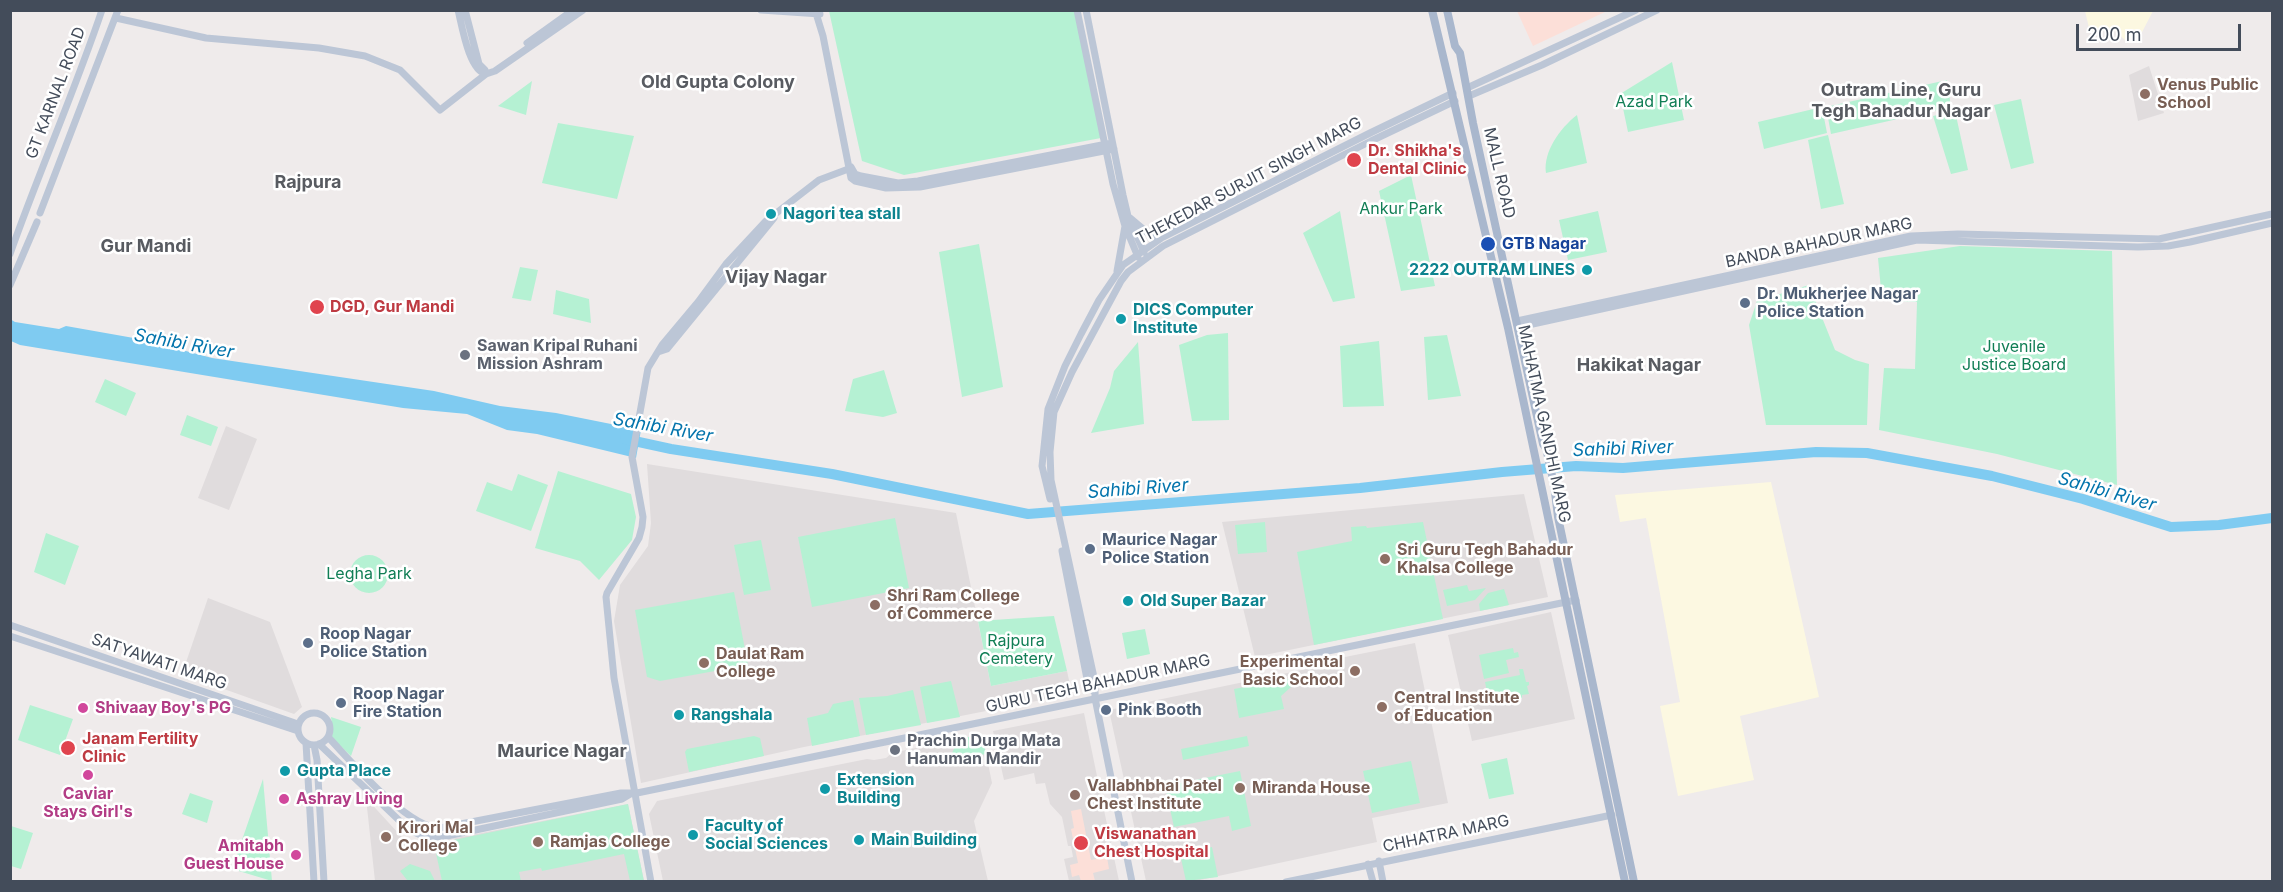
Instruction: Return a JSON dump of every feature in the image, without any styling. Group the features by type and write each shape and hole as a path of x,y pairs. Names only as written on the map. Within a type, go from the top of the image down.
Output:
{"main road":[{"name":"MAHATMA GANDHI MARG","path":"1432,10 1508,328 1541,491 1571,601 1634,882"},
{"name":"MALL ROAD","path":"1447,10 1455,46 1460,53 1473,123 1543,444 1546,448"},
{"name":"MAHATMA GANDHI MARG","path":"1546,448 1555,488 1571,601 1624,882"},
{"path":"1541,491 1555,488"}],"street":[{"name":"GT KARNAL ROAD","path":"10,254 102,10"},
{"name":"GT KARNAL ROAD","path":"40,213 118,10"},
{"path":"458,10 474,66 481,73 495,71 584,10"},
{"path":"465,10 479,64 485,72"},
{"path":"116,18 206,38 319,48 365,56 400,70 440,110 485,72 573,10"},
{"path":"761,10 818,14 851,178 855,181 901,189 920,187 1110,147"},
{"path":"1077,10 1128,216 1142,256"},
{"path":"1086,10 1125,226 1142,256"},
{"path":"1468,92 1636,10"},
{"path":"1468,92 1542,65 1657,10"},
{"name":"THEKEDAR SURJIT SINGH MARG","path":"1051,495 1050,458 1056,405 1121,281 1142,256 1162,237 1370,133 1454,97"},
{"name":"THEKEDAR SURJIT SINGH MARG","path":"1051,495 1042,466 1048,409 1081,334 1118,271 1142,256 1454,97"},
{"path":"651,882 614,678 606,597 639,538 642,527 643,517 632,457 648,368 726,264 766,221 819,180 849,166"},
{"name":"BANDA BAHADUR MARG","path":"2196,236 2272,214"},
{"path":"1128,216 1149,234 1162,237"},
{"path":"10,285 37,222"},
{"name":"BANDA BAHADUR MARG","path":"1518,324 1911,236 1958,234 2159,239 2196,236 2272,223"},
{"path":"1118,271 1125,226"},
{"path":"1051,495 1060,531 1088,684 1095,695 1132,882"},
{"name":"GURU TEGH BAHADUR MARG","path":"328,737 416,822 429,828 440,828 621,793 634,793 1095,695 1571,601"},
{"name":"SATYAWATI MARG","path":"10,626 298,728"},
{"name":"SATYAWATI MARG","path":"10,636 298,728"},
{"path":"307,714 321,715 328,722 328,737 313,744 300,738 298,728 307,714"},
{"path":"313,744 314,882"},
{"path":"313,744 317,760 324,882"},
{"name":"GURU TEGH BAHADUR MARG","path":"313,744 404,825 413,832 428,838 622,799 634,793"},
{"name":"CHHATRA MARG","path":"1287,882 1612,814"},
{"path":"1379,861 1383,882"},
{"path":"1368,864 1372,882"}],"shaded area":[{"path":"2085,10 2153,11 2140,36 2126,41 2113,29 2090,32"},
{"path":"1517,11 1607,11 1533,46"},
{"name":"Venus Public School","path":"2149,66 2164,113 2138,121 2129,75"},
{"path":"226,426 257,439 229,510 198,498"},
{"path":"647,464 956,513 991,686 1067,671 1072,694 804,747 641,783 614,621 620,585 648,546 651,523"},
{"path":"1771,482 1819,697 1740,716 1754,780 1678,796 1660,706 1680,702 1646,518 1620,522 1615,495"},
{"name":"Sri Guru Tegh Bahadur Khalsa College","path":"1524,494 1548,597 1255,657 1222,522"},
{"path":"208,598 270,622 302,707 294,714 182,674"},
{"path":"1551,612 1575,719 1472,741 1448,635"},
{"name":"Miranda House","path":"1415,643 1448,803 1372,818 1377,842 1195,881 1146,881 1109,710 1326,665 1325,661"},
{"name":"Vallabhbhai Patel Chest Institute","path":"1084,713 1119,881 1069,881 1064,859 1073,857 1071,846 1068,846 1062,817 1050,804 1045,783 1036,784 1034,773 1004,780 993,731"},
{"path":"982,734 992,783 974,821 988,881 663,881 649,814 657,801 867,759 886,758 892,753"},
{"name":"Ramjas College","path":"366,798 411,847 628,804 644,881 375,881"},
{"name":"Viswanathan Chest Hospital","path":"1081,809 1091,860 1107,857 1109,869 1093,873 1095,881 1081,881 1079,875 1072,877 1070,865 1078,863 1071,829 1074,828 1071,811"}],"green space":[{"path":"829,11 1075,11 1101,138 904,175 862,161"},
{"name":"Azad Park","path":"1672,62 1684,120 1628,132 1620,94"},
{"path":"1947,80 1951,107 1831,134 1826,107"},
{"path":"532,81 526,115 498,106"},
{"path":"2021,99 2034,163 2011,169 1994,105"},
{"path":"1822,107 1827,133 1764,149 1758,122"},
{"path":"1955,111 1968,170 1951,174 1933,116"},
{"path":"1577,115 1587,163 1546,173 1547,157 1554,141"},
{"path":"558,123 634,136 617,199 542,183"},
{"path":"1828,135 1844,204 1821,209 1808,140"},
{"name":"Ankur Park","path":"1411,175 1435,286 1401,291 1379,191"},
{"path":"1340,211 1355,298 1333,302 1303,233"},
{"path":"1598,211 1607,252 1568,260 1559,220"},
{"path":"979,244 1003,387 962,397 939,252"},
{"name":"Juvenile Justice Board","path":"1960,246 2112,251 2117,485 1997,454 1879,430 1884,368 1915,369 1917,302 1882,300 1878,258"},
{"path":"520,267 538,270 531,301 512,298"},
{"path":"1809,285 1835,350 1869,364 1867,425 1766,425 1749,325 1757,301"},
{"path":"556,290 589,299 591,323 553,314"},
{"path":"1228,333 1229,420 1192,421 1179,345 1207,335"},
{"path":"1447,335 1461,396 1428,400 1424,337"},
{"path":"1379,341 1384,406 1343,407 1340,346"},
{"path":"1138,342 1144,424 1091,433 1110,388 1114,371"},
{"path":"884,370 897,413 883,417 845,411 853,379"},
{"path":"105,379 136,393 126,416 95,402"},
{"path":"187,415 218,427 211,446 180,435"},
{"path":"558,471 631,494 636,517 632,540 599,580 580,561 535,548"},
{"path":"518,474 548,485 531,531 476,511 487,482 512,491"},
{"path":"895,518 909,588 812,607 798,537"},
{"path":"1265,522 1267,552 1238,554 1235,525"},
{"path":"1423,522 1443,619 1314,645 1297,552 1352,541 1351,527 1366,526 1367,528"},
{"path":"46,533 79,546 65,585 34,572"},
{"path":"761,540 771,590 744,595 734,545"},
{"name":"Legha Park","path":"369,555 383,560 388,574 383,588 369,593 355,588 350,574 355,560"},
{"path":"1467,585 1469,591 1486,588 1475,600 1447,606 1443,590"},
{"path":"1504,589 1509,605 1480,611 1479,604 1488,593"},
{"path":"734,592 748,665 660,681 647,677 635,610"},
{"name":"Rajpura Cemetery","path":"1054,616 1067,671 991,686 978,621"},
{"path":"1145,629 1150,654 1127,659 1122,633"},
{"path":"1513,648 1514,653 1518,652 1519,657 1506,660 1509,673 1484,679 1479,655"},
{"path":"1519,669 1523,669 1526,682 1529,682 1527,686 1529,694 1522,695 1522,698 1493,704 1489,702 1485,682 1520,675"},
{"path":"1289,679 1291,687 1281,696 1284,709 1239,718 1234,689"},
{"path":"951,681 960,717 927,723 920,687"},
{"path":"913,690 921,725 866,735 859,698 887,696"},
{"path":"853,700 860,736 812,746 807,718 828,713 833,704"},
{"path":"30,705 73,719 60,755 18,740"},
{"path":"331,717 361,727 351,756 331,737 333,732"},
{"path":"982,734 986,754 948,761 954,749 954,740"},
{"path":"754,736 760,738 764,756 689,772 685,752 687,749"},
{"path":"1247,736 1249,746 1183,760 1181,749"},
{"path":"1507,758 1514,794 1489,799 1481,764"},
{"path":"1411,761 1420,803 1372,813 1363,771"},
{"path":"1240,771 1251,826 1232,831 1229,816 1174,827 1165,786"},
{"path":"263,779 272,881 232,869"},
{"path":"190,793 213,801 207,823 182,814"},
{"name":"Ramjas College","path":"628,804 644,881 630,881 624,854 542,871 541,868 519,872 521,881 442,881 434,844"},
{"path":"11,826 33,833 21,869 11,866"},
{"path":"1212,847 1218,877 1186,881 1180,854"},
{"path":"410,864 430,871 435,881 404,881 407,880 400,871"}],"water":[{"path":"10,319 15,322 59,329 66,326 145,340 212,358 434,391 500,406 556,413 641,430 636,458 537,434 507,430 467,414 403,408 20,345 11,341"}],"waterway":[{"name":"Sahibi River","path":"625,439 671,449 832,474 1028,514 1360,488 1576,466 1623,468 1816,452 1867,453 1992,476 2083,499 2171,527 2219,525 2272,518"}],"place":[{"name":"Venus Public School","path":"2145,94"},
{"name":"Dr. Shikha's Dental Clinic","path":"1354,160"},
{"name":"Nagori tea stall","path":"771,214"},
{"name":"GTB Nagar","path":"1488,244"},
{"name":"2222 OUTRAM LINES","path":"1587,270"},
{"name":"Dr. Mukherjee Nagar Police Station","path":"1745,303"},
{"name":"DGD, Gur Mandi","path":"317,307"},
{"name":"DICS Computer Institute","path":"1121,319"},
{"name":"Sawan Kripal Ruhani Mission Ashram","path":"465,355"},
{"name":"Maurice Nagar Police Station","path":"1090,549"},
{"name":"Sri Guru Tegh Bahadur Khalsa College","path":"1385,559"},
{"name":"Old Super Bazar","path":"1128,601"},
{"name":"Shri Ram College of Commerce","path":"875,605"},
{"name":"Roop Nagar Police Station","path":"308,643"},
{"name":"Daulat Ram College","path":"704,663"},
{"name":"Experimental Basic School","path":"1355,671"},
{"name":"Roop Nagar Fire Station","path":"341,703"},
{"name":"Central Institute of Education","path":"1382,707"},
{"name":"Shivaay Boy's PG","path":"83,708"},
{"name":"Pink Booth","path":"1106,710"},
{"name":"Rangshala","path":"679,715"},
{"name":"Janam Fertility Clinic","path":"68,748"},
{"name":"Prachin Durga Mata Hanuman Mandir","path":"895,750"},
{"name":"Gupta Place","path":"285,771"},
{"name":"Caviar Stays Girl's","path":"88,775"},
{"name":"Miranda House","path":"1240,788"},
{"name":"Extension Building","path":"825,789"},
{"name":"Vallabhbhai Patel Chest Institute","path":"1075,795"},
{"name":"Ashray Living","path":"284,799"},
{"name":"Faculty of Social Sciences","path":"693,835"},
{"name":"Kirori Mal College","path":"386,837"},
{"name":"Main Building","path":"859,840"},
{"name":"Ramjas College","path":"538,842"},
{"name":"Viswanathan Chest Hospital","path":"1081,843"},
{"name":"Amitabh Guest House","path":"296,855"}],"district":[{"name":"Old Gupta Colony","path":"718,83"},
{"name":"Outram Line, Guru Tegh Bahadur Nagar","path":"1901,101"},
{"name":"Rajpura","path":"308,183"},
{"name":"Gur Mandi","path":"146,247"},
{"name":"Vijay Nagar","path":"776,278"},
{"name":"Hakikat Nagar","path":"1639,366"},
{"name":"Maurice Nagar","path":"562,752"}]}
